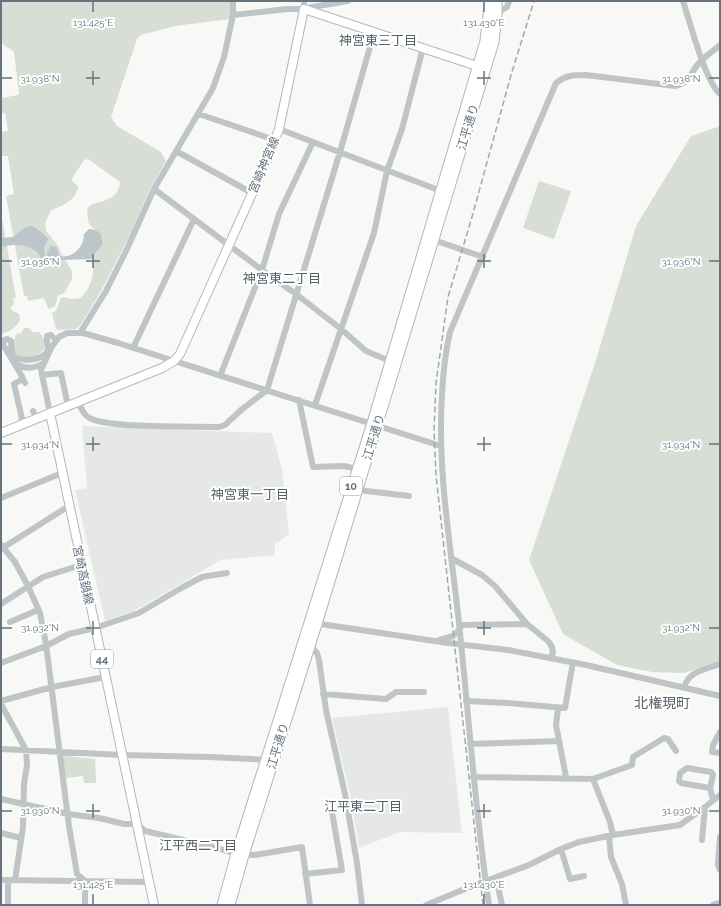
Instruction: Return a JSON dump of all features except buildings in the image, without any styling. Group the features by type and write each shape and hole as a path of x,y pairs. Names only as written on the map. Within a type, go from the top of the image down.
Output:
{"highway":[{"name":"10","path":"488,1 493,14"},
{"name":"10","path":"493,14 497,1"},
{"name":"江平通り","path":"222,905 240,855 313,623 358,490 390,361 430,239 441,192 482,67 494,42 493,14"},
{"name":"江平通り","path":"270,760 310,645 313,623 357,469 375,424 482,67"},
{"name":"江平通り","path":"230,905 240,855"}],"main road":[{"path":"304,5 374,32 482,67"},
{"name":"宮崎神宮線","path":"174,361 180,354 275,140 279,129 304,5"},
{"path":"1,433 162,368 174,361"},
{"name":"宮崎高鍋線","path":"50,413 154,905"}],"street":[{"path":"80,333 106,291 127,250 154,189 213,88 224,57 233,15 233,1"},
{"path":"233,15 287,9 304,5 312,7 348,1"},
{"path":"493,14 507,7 509,1"},
{"path":"683,1 702,60 716,91 720,94"},
{"path":"78,402 83,413 87,417 95,420 137,425 219,427 226,425 267,390 340,152 374,32"},
{"path":"488,905 473,777 461,644 444,498 440,421 446,347 450,332 556,83 572,74 675,86 687,82 697,65 720,45"},
{"path":"315,405 374,233 387,171 402,129 423,48"},
{"path":"199,114 275,140"},
{"path":"279,129 441,192"},
{"path":"220,376 262,270 279,214 313,142"},
{"path":"176,151 252,193"},
{"path":"154,189 296,294 341,329 366,351 390,361"},
{"path":"133,348 194,219"},
{"path":"430,239 483,257"},
{"path":"50,413 42,373 44,364 57,339 67,333 80,333 133,348 441,446"},
{"path":"25,383 2,343 4,340 7,339 11,341 11,352 17,359 24,360 39,357 46,352 48,349 47,336 50,335 57,339"},
{"path":"14,362 20,367 28,368 37,367 44,364"},
{"path":"42,373 61,373 68,406"},
{"path":"19,426 22,418 14,384 21,380 22,376"},
{"path":"299,400 313,467 344,466 357,469"},
{"path":"33,410 37,418"},
{"path":"1,498 62,473"},
{"path":"358,490 408,496"},
{"path":"69,506 2,547 15,562 28,586 38,610 46,646 60,752 60,763 77,874 85,881 85,905"},
{"path":"451,558 482,575 495,586 527,624 548,641 552,647 551,658"},
{"path":"1,604 43,577 81,565"},
{"path":"1,663 46,646 69,634 95,628 140,613 182,587 202,577 227,573"},
{"path":"10,622 38,610"},
{"path":"313,623 508,650 573,662 720,696"},
{"path":"459,627 527,624"},
{"path":"435,641 453,636 459,627"},
{"path":"310,645 317,653 326,710 345,794 357,863 362,905"},
{"path":"466,702 507,703 565,708 573,662"},
{"path":"684,688 691,675 720,664"},
{"path":"1,701 52,687 105,677"},
{"path":"323,694 386,699 396,692 424,692"},
{"path":"1,704 26,750 27,765 24,784 24,805 16,880"},
{"path":"558,708 556,725 566,777"},
{"path":"720,732 713,745 712,752 720,753"},
{"path":"473,777 566,777 593,779 632,765 633,757 664,738 668,739 676,751"},
{"path":"470,744 559,741"},
{"path":"1,748 122,755 270,760"},
{"path":"710,788 681,783 679,781 680,773 687,768 711,772 713,775 710,788 714,800"},
{"path":"593,779 610,822 611,857 622,884 626,905"},
{"path":"426,905 439,902 472,886 529,865 579,842 680,825 720,795"},
{"path":"1,798 24,805 68,814 99,818 124,824 137,824 145,831 240,855 255,855 302,847 310,905"},
{"path":"702,840 705,807"},
{"path":"305,874 342,870 332,812"},
{"path":"1,834 21,838"},
{"path":"720,837 718,865 720,870"},
{"path":"561,849 570,879 584,876"},
{"path":"496,878 502,905"},
{"path":"1,880 149,882"},
{"path":"8,880 8,905"},
{"path":"713,905 720,903"}],"shaded area":[{"path":"1,1 230,1 230,19 175,26 141,35 137,39 111,117 117,126 161,152 166,161 150,189 129,237 101,291 80,326 76,329 56,329 52,313 56,311 61,298 81,298 91,283 93,275 93,257 102,242 102,239 101,236 89,224 87,210 90,206 115,195 120,182 88,159 84,160 73,177 72,181 78,186 75,195 64,205 51,210 45,223 46,231 58,246 72,271 72,279 65,292 58,296 55,306 49,309 44,298 28,301 27,296 24,296 6,196 14,194 8,156 1,156 1,132 8,131 5,113 1,113 1,98 19,94 14,52 2,43"},
{"path":"720,126 720,661 684,673 652,672 617,665 563,634 529,560 596,360 636,226 691,136"},
{"path":"539,181 571,191 554,239 523,228"},
{"path":"1,213 16,298 13,298 14,304 11,307 11,310 19,314 20,320 12,329 1,334"},
{"path":"29,226 37,229 48,239 44,248 45,260 50,246 56,247 59,256 69,256 73,254 80,247 84,239 84,234 89,229 100,233 102,245 91,259 61,260 43,264 40,262 39,254 28,247 9,245 1,247 1,238 13,237"},
{"path":"24,328 29,328 33,332 39,332 44,340 45,346 43,351 26,357 16,355 14,345 16,334 21,333"},
{"path":"82,426 272,433 282,469 289,534 275,544 275,555 221,560 134,611 105,621 75,490 87,488"},
{"path":"448,707 462,833 400,832 359,848 350,795 332,718"},
{"path":"65,756 95,759 96,783 84,783 83,776 65,778 63,758"}],"railway":[{"path":"483,905 436,475 434,430 436,383 448,297 472,217 511,75 534,1"}],"district":[{"name":"神宮東三丁目","path":"378,40"},
{"name":"神宮東二丁目","path":"282,278"},
{"name":"神宮東一丁目","path":"250,494"},
{"name":"北権現町","path":"662,703"},
{"name":"江平東二丁目","path":"363,806"},
{"name":"江平西二丁目","path":"198,845"}]}
